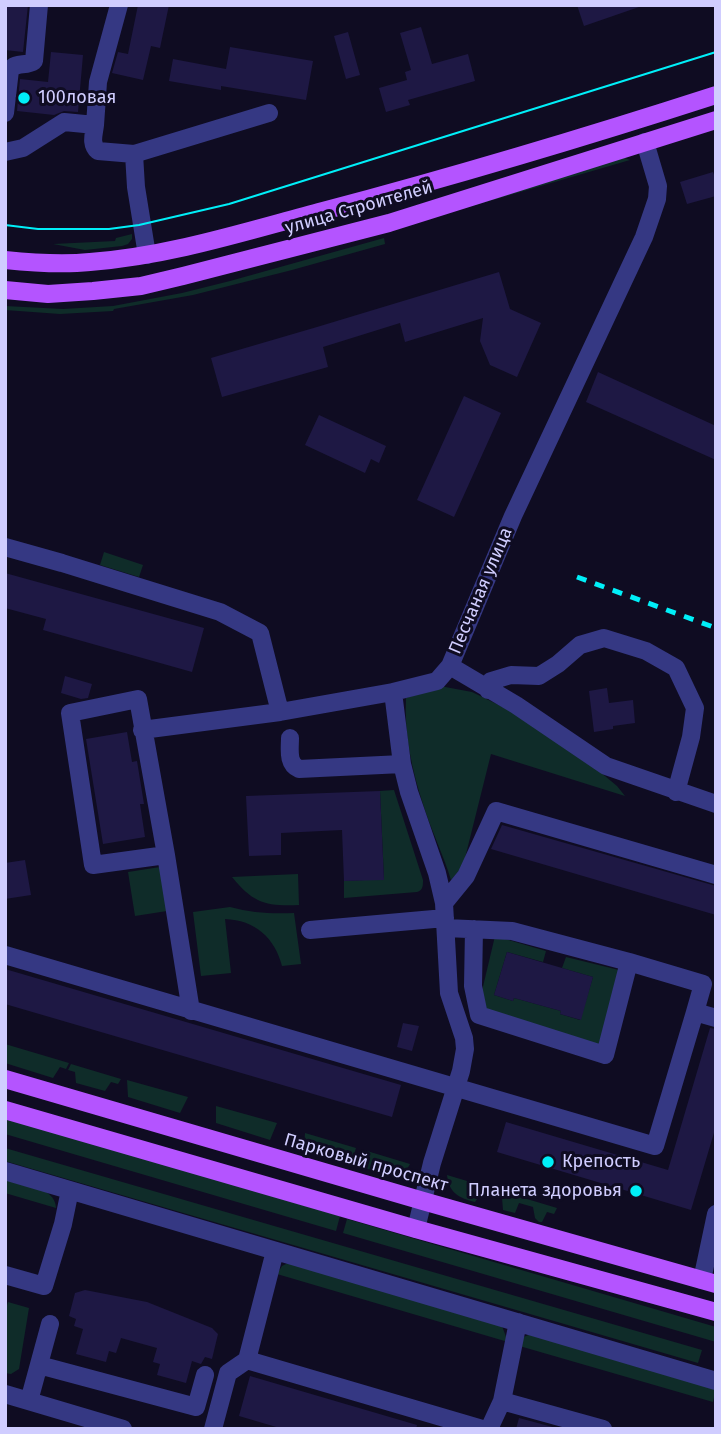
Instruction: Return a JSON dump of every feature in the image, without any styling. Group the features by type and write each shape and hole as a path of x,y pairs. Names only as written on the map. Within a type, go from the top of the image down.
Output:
{"main road":[{"name":"улица Строителей","path":"5,260 49,264 91,262 175,250 382,196 716,95"},
{"name":"улица Строителей","path":"5,290 48,294 141,286 172,279 389,223 716,120"},
{"name":"Парковый проспект","path":"5,1079 709,1282"},
{"path":"5,1110 716,1312"}],"street":[{"path":"5,114 10,71 13,66 34,61 39,5"},
{"path":"119,5 98,82 93,142 98,151 134,154 269,113"},
{"path":"5,152 23,148 64,122 94,125"},
{"name":"Песчаная улица","path":"142,730 280,712 393,691 437,681 450,666 513,516 644,237 657,200 658,186 645,142"},
{"path":"134,154 136,187 148,255"},
{"path":"5,547 220,612 260,633 280,712"},
{"path":"488,690 491,681 511,675 539,676 580,645 604,638 646,651 676,668 695,708 699,736 676,792"},
{"path":"450,666 516,705 606,766 716,804"},
{"path":"393,691 402,764 437,873 445,916 449,993 465,1049 416,1228"},
{"path":"166,855 93,865 70,713 138,699 166,855 191,1011"},
{"path":"289,738 291,762 299,769 402,764"},
{"path":"445,916 496,811 716,875"},
{"path":"5,955 655,1146 703,984 512,931 474,929 445,916 310,930"},
{"path":"474,929 473,986 479,1014 605,1055 629,962"},
{"path":"695,1012 716,1018"},
{"path":"5,1171 716,1381"},
{"path":"5,1275 44,1286 63,1224 70,1190"},
{"path":"709,1282 710,1245 714,1224"},
{"path":"213,1429 228,1373 247,1360 275,1251"},
{"path":"488,1429 502,1401 518,1322"},
{"path":"29,1401 50,1324"},
{"path":"247,1360 482,1429"},
{"path":"39,1365 196,1407 205,1375"},
{"path":"5,1394 123,1429"},
{"path":"502,1401 603,1429"}],"green space":[{"path":"622,157 630,160 390,230"},
{"path":"132,234 128,244 122,246 85,250 53,244 115,241 116,238"},
{"path":"384,238 385,244 292,270 193,295 113,311 60,314 5,310 5,306 63,309 113,306 182,293"},
{"path":"104,552 143,565 139,577 100,565"},
{"path":"440,686 472,692 507,709 587,761 625,796 491,754 463,866 451,880 419,791 406,725 406,698"},
{"path":"394,790 423,880 422,888 417,892 344,898 344,881 384,879 380,791"},
{"path":"160,867 167,911 135,916 128,872"},
{"path":"298,874 299,905 261,902 247,893 232,877"},
{"path":"230,907 262,913 294,913 301,964 282,966 274,947 262,932 246,923 225,919 231,973 201,976 193,912"},
{"path":"495,936 546,951 543,962 507,952 494,995 561,1011 560,1014 580,1020 593,977 562,968 566,957 619,970 600,1048 484,1012 481,995"},
{"path":"5,1044 69,1063 66,1069 60,1067 53,1078 5,1063"},
{"path":"71,1064 121,1079 118,1084 111,1082 105,1091 76,1083 75,1072 68,1070"},
{"path":"127,1080 188,1097 180,1113 128,1097"},
{"path":"216,1106 277,1123 270,1140 216,1123"},
{"path":"5,1118 340,1216 336,1231 5,1134"},
{"path":"305,1133 356,1148 351,1164 304,1150"},
{"path":"5,1148 702,1350 698,1363 5,1161"},
{"path":"367,1151 410,1164 401,1174 382,1174 362,1167"},
{"path":"447,1175 557,1208 554,1214 547,1212 542,1222 539,1222 535,1218 533,1207 519,1203 515,1213 503,1210 502,1198 482,1192 475,1202 460,1196 450,1186"},
{"path":"5,1179 44,1191 50,1195 56,1208 5,1193"},
{"path":"347,1219 716,1327 716,1342 343,1233"},
{"path":"290,1262 502,1326 508,1342 277,1274 282,1266"},
{"path":"8,1302 29,1308 19,1369 11,1374 5,1373 5,1312"},
{"path":"531,1334 716,1388 713,1402 516,1345 521,1338"}],"building":[{"path":"5,5 28,5 23,52 5,50"},
{"path":"138,5 169,5 160,48 151,46 143,80 112,73 118,52 128,54"},
{"path":"577,5 638,5 639,7 584,26"},
{"path":"421,27 432,64 468,54 475,81 408,100 410,105 386,112 379,88 407,80 405,72 411,70 400,33"},
{"path":"348,32 360,75 346,79 334,36"},
{"path":"230,47 313,61 306,100 221,86 221,90 169,81 173,59 226,69"},
{"path":"51,52 83,55 78,112 64,111 54,115 17,111 20,79 48,82"},
{"path":"713,172 716,196 687,204 680,182"},
{"path":"499,272 510,309 541,323 517,377 490,365 480,341 483,318 405,342 400,323 323,347 328,367 222,397 211,358"},
{"path":"598,372 716,426 716,460 586,402"},
{"path":"464,396 501,413 454,517 417,500"},
{"path":"319,415 386,446 379,463 371,459 365,473 305,445"},
{"path":"5,573 204,628 192,672 43,630 46,619 5,608"},
{"path":"65,676 92,684 88,698 81,699 61,693"},
{"path":"607,688 609,703 633,700 635,723 594,732 589,691"},
{"path":"127,732 132,762 137,761 144,804 140,804 145,837 103,844 86,739"},
{"path":"380,791 384,880 344,881 342,830 281,833 281,855 249,856 246,796"},
{"path":"502,825 716,886 716,915 491,849"},
{"path":"25,860 31,895 5,899 5,863"},
{"path":"507,952 593,977 581,1020 560,1014 561,1011 494,995"},
{"path":"5,969 401,1085 392,1117 5,1004"},
{"path":"403,1023 419,1026 412,1051 397,1047"},
{"path":"710,1028 716,1029 716,1126 691,1210 497,1152 506,1122 668,1170"},
{"path":"85,1290 147,1302 212,1328 218,1334 212,1359 205,1357 201,1364 192,1361 186,1383 157,1375 160,1364 153,1362 157,1348 121,1338 116,1353 109,1351 106,1362 76,1354 83,1329 74,1326 76,1319 69,1316 75,1293"},
{"path":"250,1376 417,1425 416,1429 283,1429 239,1416"},
{"path":"519,1418 560,1429 516,1429"}],"tram line":[{"path":"5,225 38,229 109,229 139,225 229,204 716,52"}],"railway":[{"path":"577,577 716,628"}],"place":[{"name":"100ловая","path":"24,98"},
{"name":"Крепость","path":"548,1162"},
{"name":"Планета здоровья","path":"636,1191"}]}
